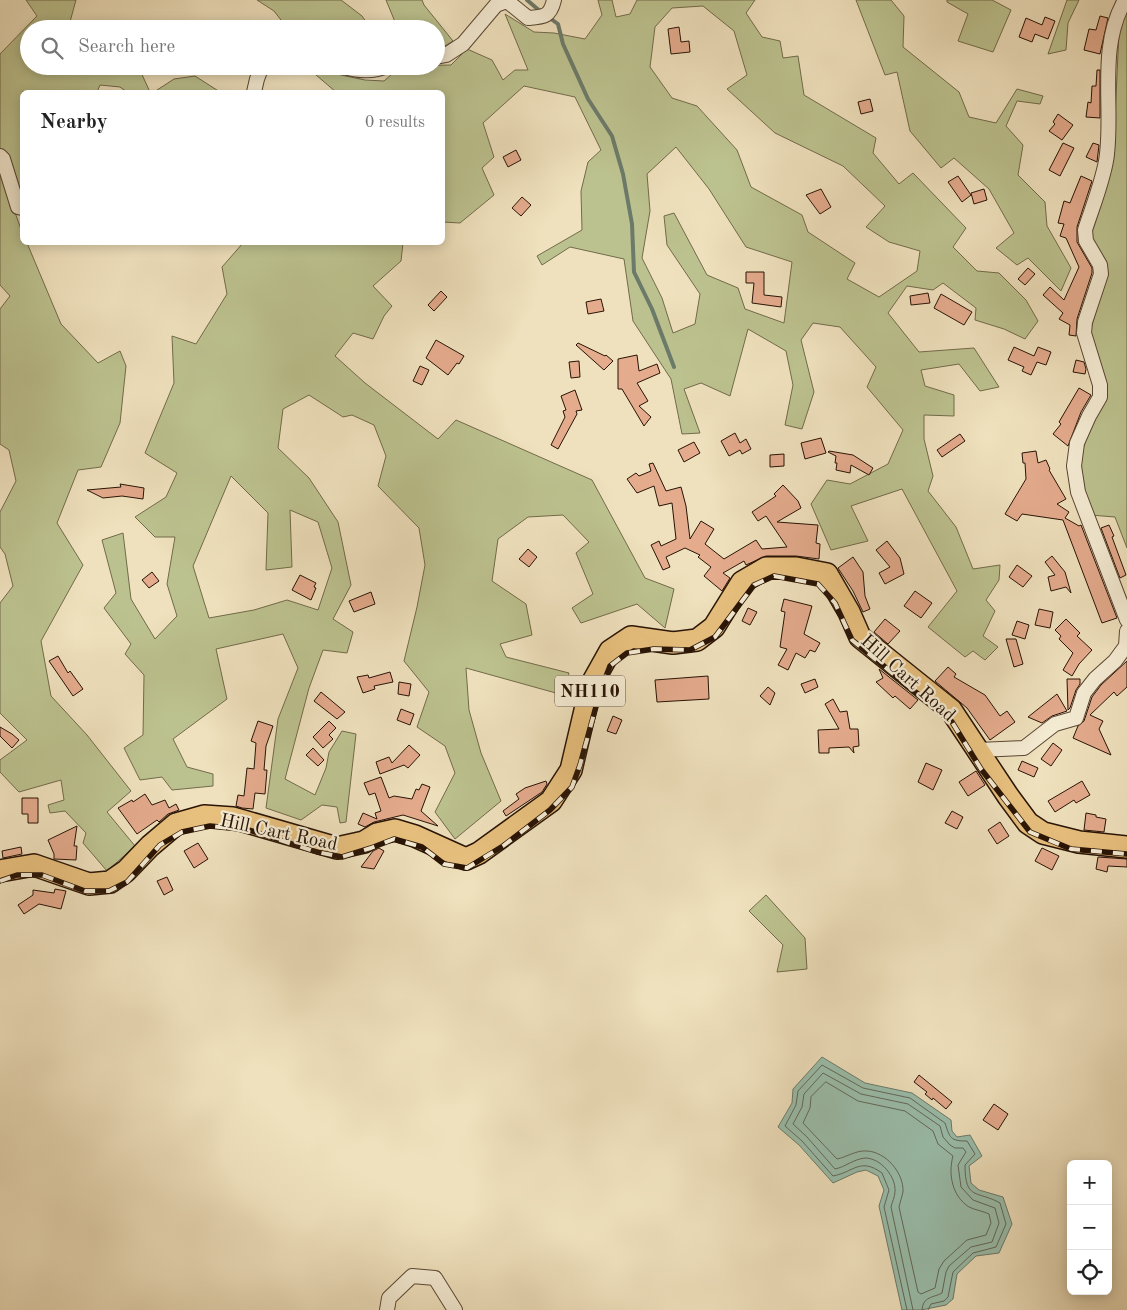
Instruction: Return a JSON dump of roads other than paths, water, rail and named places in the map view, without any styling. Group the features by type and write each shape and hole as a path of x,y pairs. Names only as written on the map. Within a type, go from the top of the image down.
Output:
{"highway":[{"name":"Hill Cart Road","path":"0,871 34,865 89,884 110,882 126,871 150,846 176,824 204,816 233,818 337,848 364,842 377,834 395,830 415,836 466,859 479,853 551,801 571,770 592,686 610,651 631,637 673,643 697,640 714,627 742,582 766,568 796,568 827,574 849,612 860,637 950,710 1008,796 1028,822 1043,833 1079,842 1127,847"}],"street":[{"path":"1125,0 1120,8 1112,34 1108,56 1106,162 1085,230 1086,241 1100,265 1101,274 1084,333 1100,385 1100,397 1077,443 1074,466 1078,492 1127,620"},
{"path":"445,55 463,44 496,5 507,1 528,18 550,9"},
{"path":"254,90 259,75"},
{"path":"0,156 3,159 18,207 20,208"},
{"path":"978,750 1024,748 1055,724 1076,718 1084,693 1095,679 1116,661 1126,646 1127,631"},
{"path":"387,1310 389,1298 412,1276 435,1278 455,1310"}],"water":[{"path":"822,1057 865,1083 912,1093 951,1120 952,1131 957,1137 970,1135 982,1156 969,1166 971,1183 979,1190 1003,1197 1012,1224 999,1253 976,1256 957,1274 953,1299 946,1305 921,1310 902,1310 879,1206 884,1190 878,1176 866,1170 833,1183 799,1145 778,1127 792,1103 793,1089"}],"waterway":[{"path":"527,0 541,12"},
{"path":"547,16 558,24 563,44 588,99 612,136 623,174 632,224 634,272 652,309 674,367"}],"railway":[{"path":"0,881 17,875 42,875 85,891 109,891 127,882 160,845 182,832 210,826 249,830 317,852 342,857 394,839 422,847 444,864 467,868 503,846 550,810 572,787 600,692 610,666 627,653 654,649 690,650 715,637 754,585 774,576 818,584 835,603 852,640 952,722 981,769 1030,832 1071,849 1127,854"}]}
